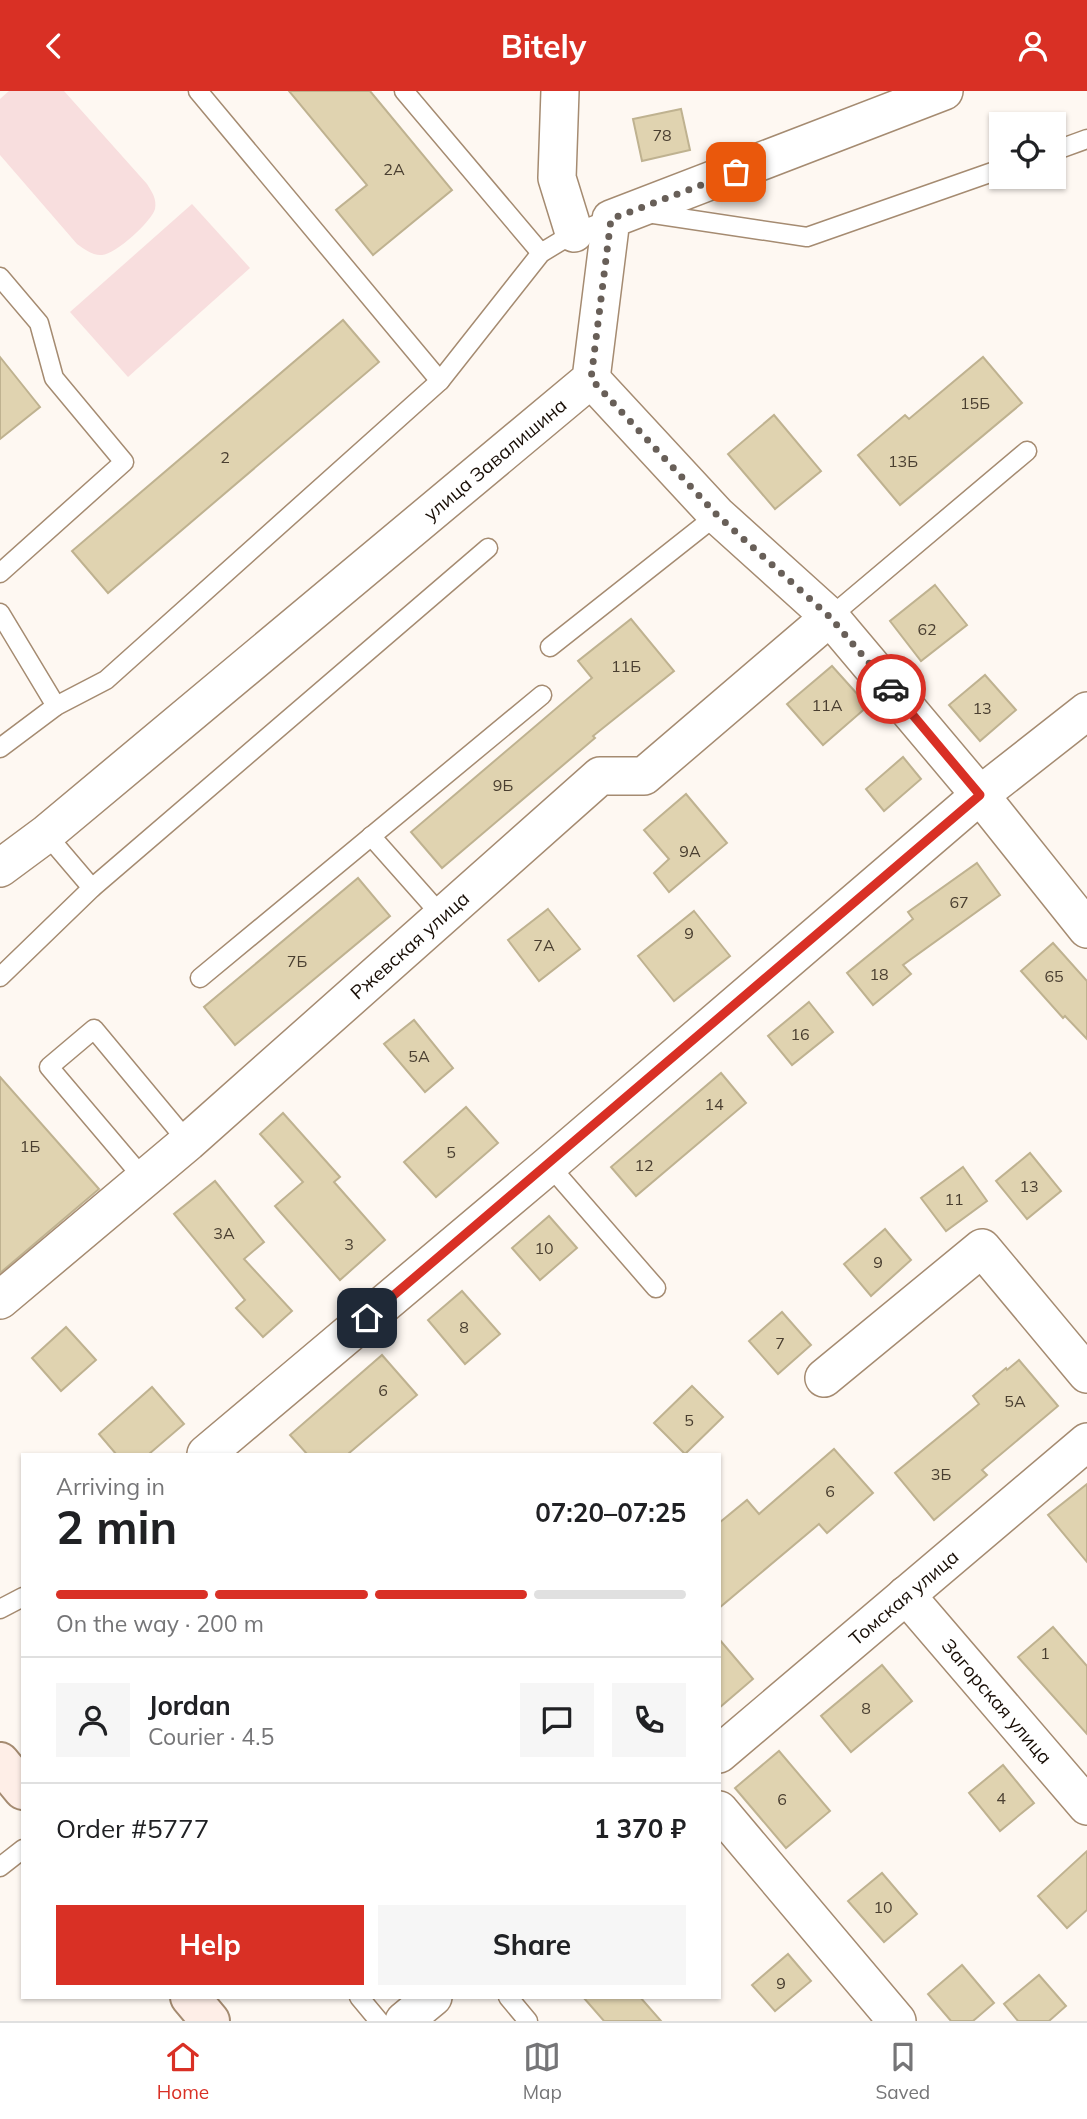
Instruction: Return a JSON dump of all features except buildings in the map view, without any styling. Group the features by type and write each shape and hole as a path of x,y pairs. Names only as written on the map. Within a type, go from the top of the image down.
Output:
{"main road":[{"path":"0,1762 21,1788"},
{"path":"192,1999 210,2021"}],"street":[{"path":"560,91 557,178 574,233"},
{"path":"944,91 887,102 622,215 591,379 717,515 830,617 980,795 1087,929"},
{"name":"улица Завалишина","path":"0,868 46,834 591,379"},
{"name":"Ржевская улица","path":"0,1300 188,1142 600,776 644,776 830,617"},
{"path":"207,1453 980,795 1087,711"},
{"path":"824,1378 982,1248 1087,1374"},
{"name":"Томская улица","path":"721,1752 1087,1443"},
{"name":"Загорская улица","path":"906,1595 1087,1806"},
{"path":"721,1812 897,2021"},
{"path":"404,2021 431,1999"}],"lane":[{"path":"198,91 440,381"},
{"path":"404,91 541,253"},
{"path":"1066,147 1087,139"},
{"path":"0,748 56,706 106,680 440,381 541,253 574,233 622,215 807,237 989,173"},
{"path":"0,277 39,323 54,378 124,462 2,568"},
{"path":"830,617 1027,451"},
{"path":"550,647 717,515"},
{"path":"0,977 92,888 488,548"},
{"path":"0,613 56,706"},
{"path":"200,978 542,695"},
{"path":"46,834 92,888"},
{"path":"371,836 442,916"},
{"path":"144,1179 49,1067 94,1030 188,1142"},
{"path":"549,1164 656,1288"},
{"path":"0,1609 21,1598"},
{"path":"0,1867 21,1851"},
{"path":"510,1999 528,2021"},
{"path":"364,2000 379,2021"}],"shaded area":[{"path":"9,91 64,91 147,184 155,199 155,209 132,237 102,255 80,246 0,155 0,99"},
{"path":"192,204 250,268 128,377 70,312"}],"way so far":[{"path":"736,172 611,219 591,379 717,515 830,617 891,689"}],"route":[{"path":"367,1318 980,795 891,689"}]}
